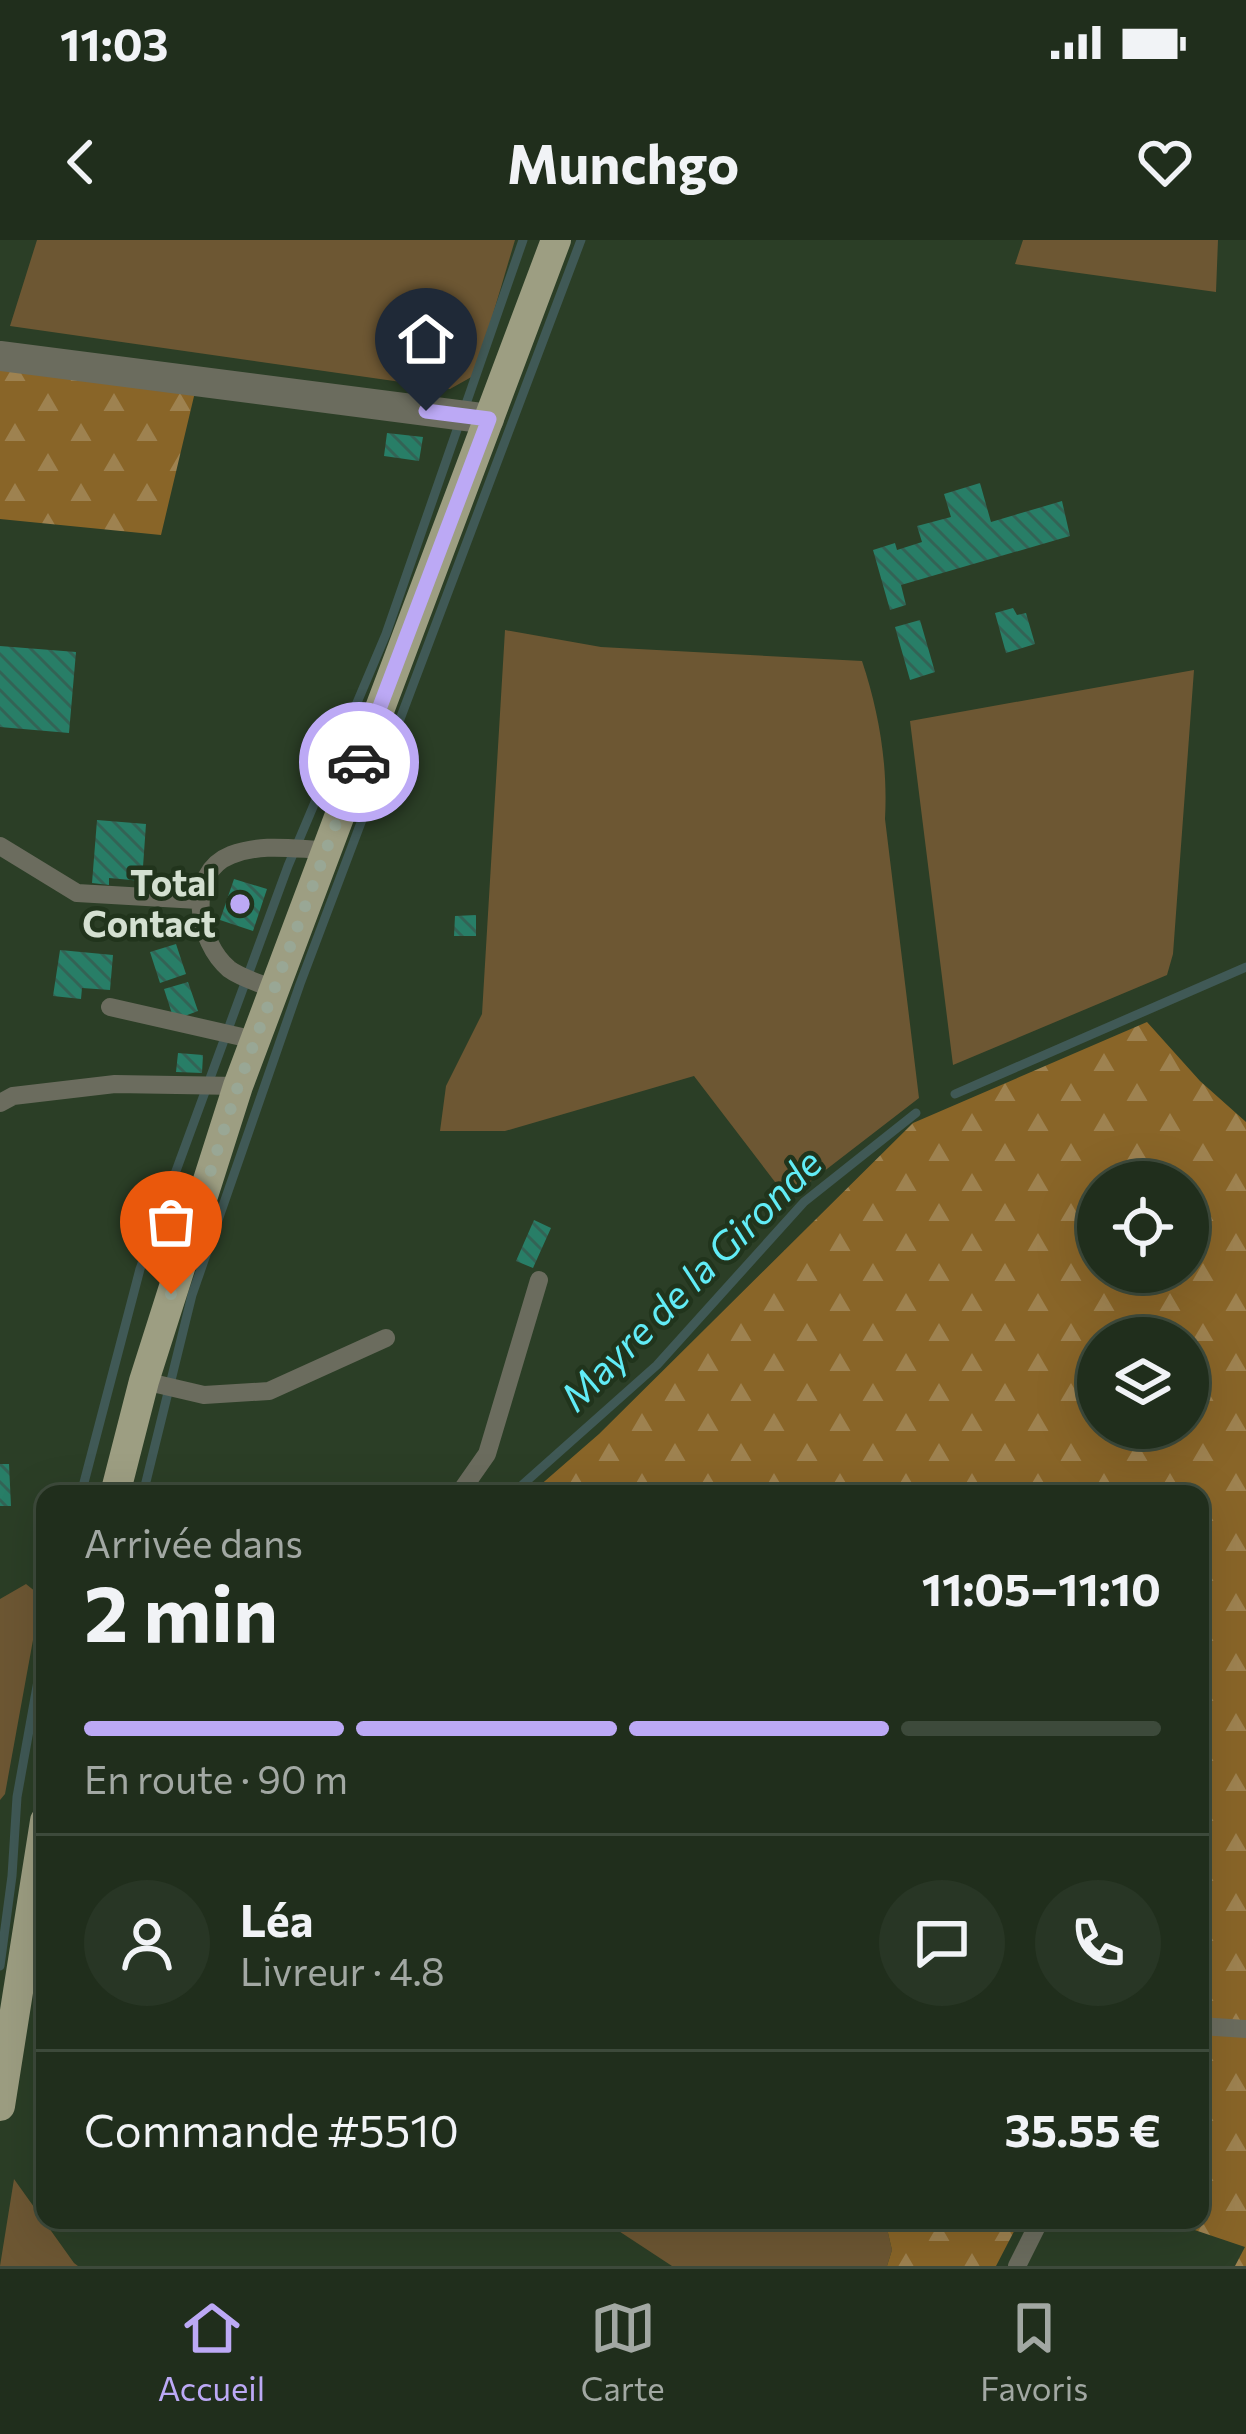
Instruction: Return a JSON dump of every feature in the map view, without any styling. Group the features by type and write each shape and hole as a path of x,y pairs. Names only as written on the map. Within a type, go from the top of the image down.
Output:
{"main road":[{"path":"117,1485 145,1381 238,1086 556,240"},
{"path":"0,2106 36,1878"}],"street":[{"path":"0,356 489,419"}],"lane":[{"path":"0,846 77,893 198,900"},
{"path":"273,989 229,968 207,931 198,900 209,871 226,857 259,848 326,850"},
{"path":"110,1006 255,1040"},
{"path":"0,1103 13,1096 115,1084 238,1086"},
{"path":"465,1485 487,1454 539,1280"},
{"path":"145,1381 204,1395 269,1391 386,1338"},
{"path":"1209,2027 1246,2029"},
{"path":"1017,2266 1036,2229"}],"shaded area":[{"path":"37,240 515,240 475,375 450,389 10,326"},
{"path":"1023,240 1218,240 1216,292 1015,264"},
{"path":"505,630 601,647 862,661 881,739 885,819 919,1098 788,1199 694,1076 505,1131 440,1131 446,1086 482,1014"},
{"path":"1194,670 1173,954 1167,975 953,1065 910,721"},
{"path":"26,1584 36,1592 36,1624 5,1794 0,1800 0,1599"},
{"path":"14,2179 36,2210 36,2229 50,2229 78,2266 0,2266"},
{"path":"616,2229 887,2229 892,2250 887,2266 672,2266"}],"green space":[{"path":"0,367 195,392 161,535 0,519"},
{"path":"1147,1022 1200,1081 1246,1122 1246,2266 1235,2266 1245,2247 1192,2229 1209,2229 1209,1485 540,1485 599,1434 913,1123"},
{"path":"887,2229 1015,2229 996,2266 887,2266 892,2250"}],"building":[{"path":"387,433 423,437 419,461 384,456"},
{"path":"980,483 991,522 1062,501 1070,536 901,585 906,605 890,610 873,550 895,543 897,550 922,542 917,526 951,517 944,494"},
{"path":"1013,608 1017,615 1026,613 1035,644 1006,653 995,613"},
{"path":"920,620 935,672 910,680 895,627"},
{"path":"0,646 76,652 69,733 0,727"},
{"path":"97,820 146,824 142,881 109,878 109,885 92,883"},
{"path":"234,879 267,889 253,931 220,920"},
{"path":"476,915 476,936 454,936 455,916"},
{"path":"176,944 186,974 160,983 150,952"},
{"path":"60,950 113,955 110,990 82,988 81,999 53,996"},
{"path":"188,982 198,1011 174,1020 164,989"},
{"path":"178,1053 203,1055 202,1073 176,1072"},
{"path":"534,1220 551,1228 533,1268 516,1261"},
{"path":"0,1464 9,1464 11,1506 0,1506"}],"waterway":[{"path":"83,1485 140,1269 288,866 386,634 523,240"},
{"path":"145,1485 192,1295 300,984 581,240"},
{"name":"Mayre de la Gironde","path":"955,1094 1246,967"},
{"name":"Mayre de la Gironde","path":"522,1485 657,1365 804,1202 916,1113"},
{"path":"0,1966 17,1797 36,1692"}],"way so far":[{"path":"171,1294 238,1086 359,762"}],"place":[{"name":"Total Contact","path":"240,904"}],"route":[{"path":"359,762 489,419 426,411"}]}
